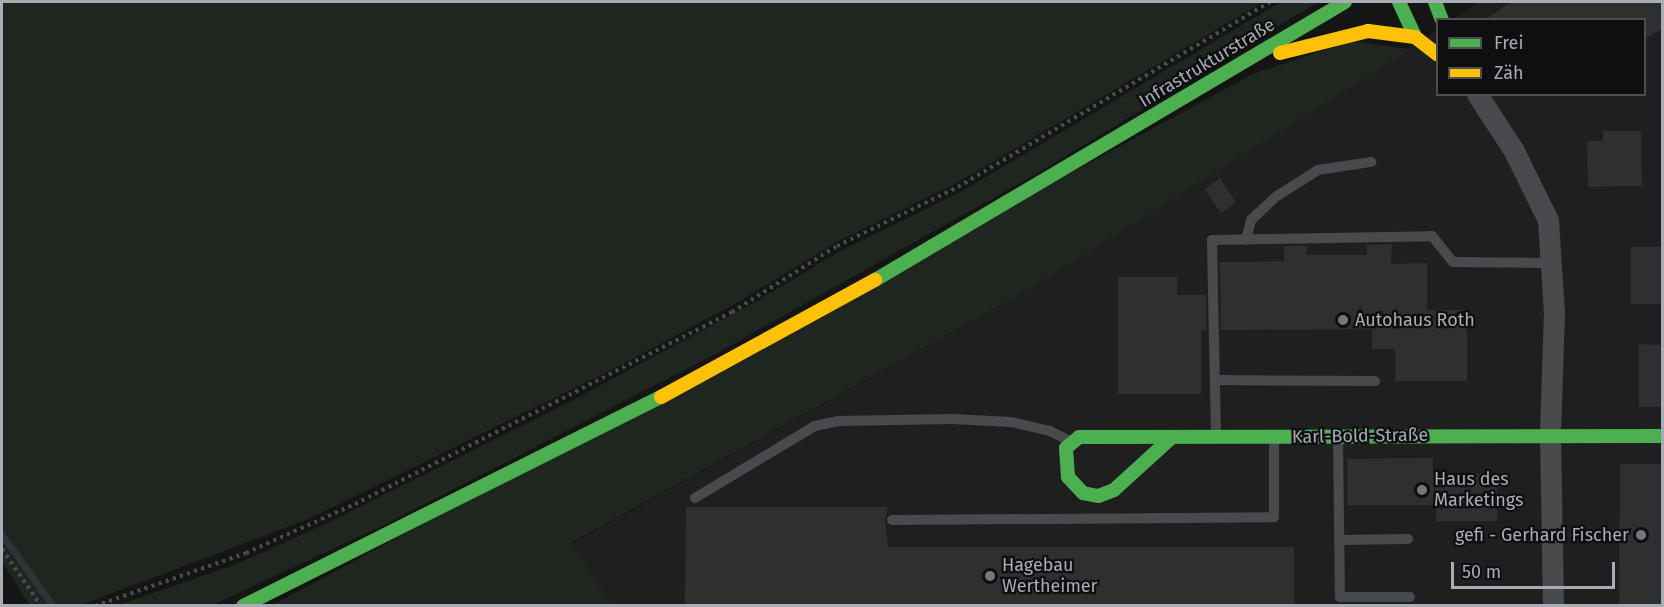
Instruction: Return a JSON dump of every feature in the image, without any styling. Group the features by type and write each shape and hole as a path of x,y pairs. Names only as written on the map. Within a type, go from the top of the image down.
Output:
{"street":[{"name":"Infrastrukturstraße","path":"243,606 500,481 706,374 888,273 1345,2"},
{"path":"1399,2 1415,37 1436,54"},
{"path":"1435,2 1441,18"},
{"path":"1245,62 1368,31 1415,37"},
{"path":"1478,96 1533,187 1548,220 1554,263 1550,434 1553,606"},
{"name":"Karl-Bold-Straße","path":"1073,443 1079,437 1170,439 1550,434 1662,436"},
{"path":"1073,443 1066,448 1068,477 1083,493 1098,496 1114,490 1170,439"}],"lane":[{"path":"1246,240 1251,220 1277,196 1318,170 1371,162"},
{"path":"1216,438 1212,240 1432,236 1453,262 1554,263"},
{"path":"1215,380 1375,381"},
{"path":"695,498 815,426 838,421 952,418 1011,422 1050,431 1073,443"},
{"path":"1338,436 1340,597 1410,597"},
{"path":"892,520 1274,518 1274,437"},
{"path":"1339,540 1408,539"}],"path":[{"path":"1256,2 1259,9"},
{"path":"95,606 246,553 355,504 732,312 837,246 958,187 1270,2"},
{"path":"2,549 41,606"}],"shaded area":[{"path":"2,2 1263,2 957,183 839,241 735,304 619,366 309,519 78,606 30,605 2,562"},
{"path":"1281,2 1318,2 1043,170 710,357 384,525 213,605 116,606 239,563 323,525 575,399 757,301 840,251 962,191"},
{"path":"1478,2 1662,2 1662,605 612,605 571,544 1023,293 1436,31 1436,96 1646,96 1646,18 1454,18"},
{"path":"1351,41 1411,49 1023,293 571,543 612,605 271,606 1253,74"}],"building":[{"path":"1511,2 1662,2 1662,28 1646,39 1646,18 1487,18"},
{"path":"1603,131 1641,131 1642,186 1588,187 1587,141 1603,141"},
{"path":"1220,178 1236,203 1221,213 1204,189"},
{"name":"Autohaus Roth","path":"1392,244 1391,264 1427,263 1427,310 1467,310 1467,381 1395,381 1395,349 1372,349 1372,329 1221,330 1220,262 1284,261 1284,246 1307,246 1307,255 1367,255 1367,245"},
{"path":"1631,247 1662,247 1662,304 1631,304"},
{"path":"1118,277 1177,277 1177,295 1206,295 1206,330 1201,330 1201,394 1118,394"},
{"path":"1639,344 1662,345 1662,407 1639,407"},
{"name":"Haus des Marketings","path":"1433,458 1433,475 1497,474 1497,521 1436,521 1436,505 1347,505 1347,459"},
{"name":"gefi - Gerhard Fischer","path":"1620,464 1662,464 1662,606 1619,606"},
{"name":"Hagebau Wertheimer","path":"686,507 888,507 885,519 888,547 1294,547 1294,606 685,606"}],"waterway":[{"path":"2,535 53,606"}],"traffic: fast":[{"path":"875,280 1345,2"},
{"path":"1399,2 1415,37"},
{"path":"1435,2 1441,18"},
{"path":"243,606 661,397"},
{"path":"1170,439 1114,490 1098,496 1083,493 1068,477 1066,448 1079,437 1662,436"}],"traffic: slow":[{"path":"1280,53 1368,31 1415,37 1436,53"},
{"path":"661,397 875,280"}],"place":[{"name":"Autohaus Roth","path":"1343,320"},
{"name":"Haus des Marketings","path":"1422,490"},
{"name":"gefi - Gerhard Fischer","path":"1641,535"},
{"name":"Hagebau Wertheimer","path":"990,576"}]}
